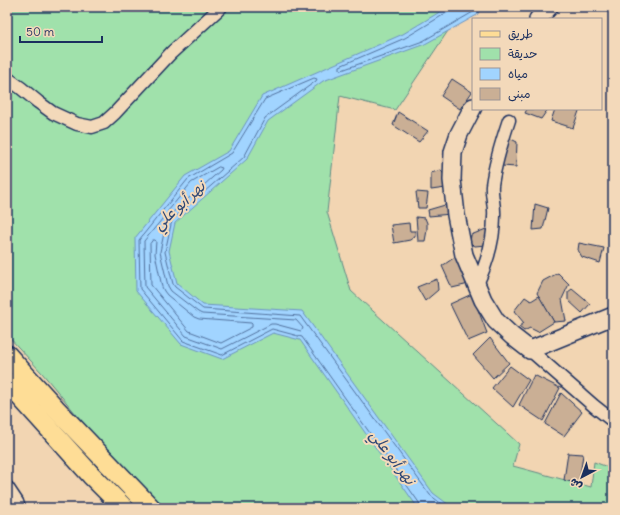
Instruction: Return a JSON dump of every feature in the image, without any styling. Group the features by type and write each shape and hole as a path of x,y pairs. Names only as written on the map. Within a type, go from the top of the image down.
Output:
{"main road":[{"path":"7,355 15,381 91,475 124,508"},
{"path":"15,381 55,408 151,508"}],"street":[{"path":"7,78 54,113 77,124 92,127 104,123 171,53 221,7"},
{"path":"539,18 549,7"},
{"path":"472,109 459,134 453,152 452,180 456,215 464,255 484,300 496,321 613,421"},
{"path":"477,284 485,266 493,237 494,215 492,187 499,150 509,120"},
{"path":"530,350 613,316"},
{"path":"7,487 17,502 19,508"}],"green space":[{"path":"7,7 464,7 395,110 340,96 327,212 351,291 519,444 513,466 591,487 594,462 613,469 613,508 154,508 42,373 7,335"}],"water":[{"name":"نهر أبو علي","path":"448,7 482,7 477,15 425,44 323,81 268,121 247,159 175,223 169,251 177,283 203,305 302,311 433,493 453,508 418,508 300,340 273,333 222,359 181,344 136,291 135,238 185,176 229,151 262,96 403,34"}],"building":[{"path":"452,79 472,92 460,109 441,96"},
{"path":"526,110 547,110 541,119 525,113"},
{"path":"555,110 579,111 573,128 551,121"},
{"path":"398,112 428,131 419,142 393,125"},
{"path":"507,137 517,142 516,167 502,166"},
{"path":"441,170 448,182 446,188 431,190 431,173"},
{"path":"416,192 428,193 426,208 418,208"},
{"path":"535,204 548,208 543,229 533,230"},
{"path":"445,205 451,214 429,216 428,210"},
{"path":"416,217 425,218 427,223 425,241 418,241"},
{"path":"409,223 410,231 415,231 415,236 410,240 394,243 391,225"},
{"path":"486,229 489,239 485,245 475,246 470,243 471,235"},
{"path":"579,243 604,248 600,263 582,257 578,250"},
{"path":"458,255 469,284 452,288 442,266"},
{"path":"558,273 569,284 562,299 566,321 554,322 537,293 543,281"},
{"path":"437,279 438,290 425,301 417,287"},
{"path":"572,289 590,304 582,313 568,300 568,292"},
{"path":"472,294 487,333 468,341 450,304"},
{"path":"539,296 554,322 538,332 530,328 524,331 519,327 524,323 514,311 525,297 531,301"},
{"path":"490,338 509,363 493,378 473,355"},
{"path":"510,366 529,380 513,407 492,388"},
{"path":"534,375 560,388 543,421 519,405"},
{"path":"561,393 582,412 564,436 545,424"},
{"path":"568,453 583,454 579,484 564,480"}]}
